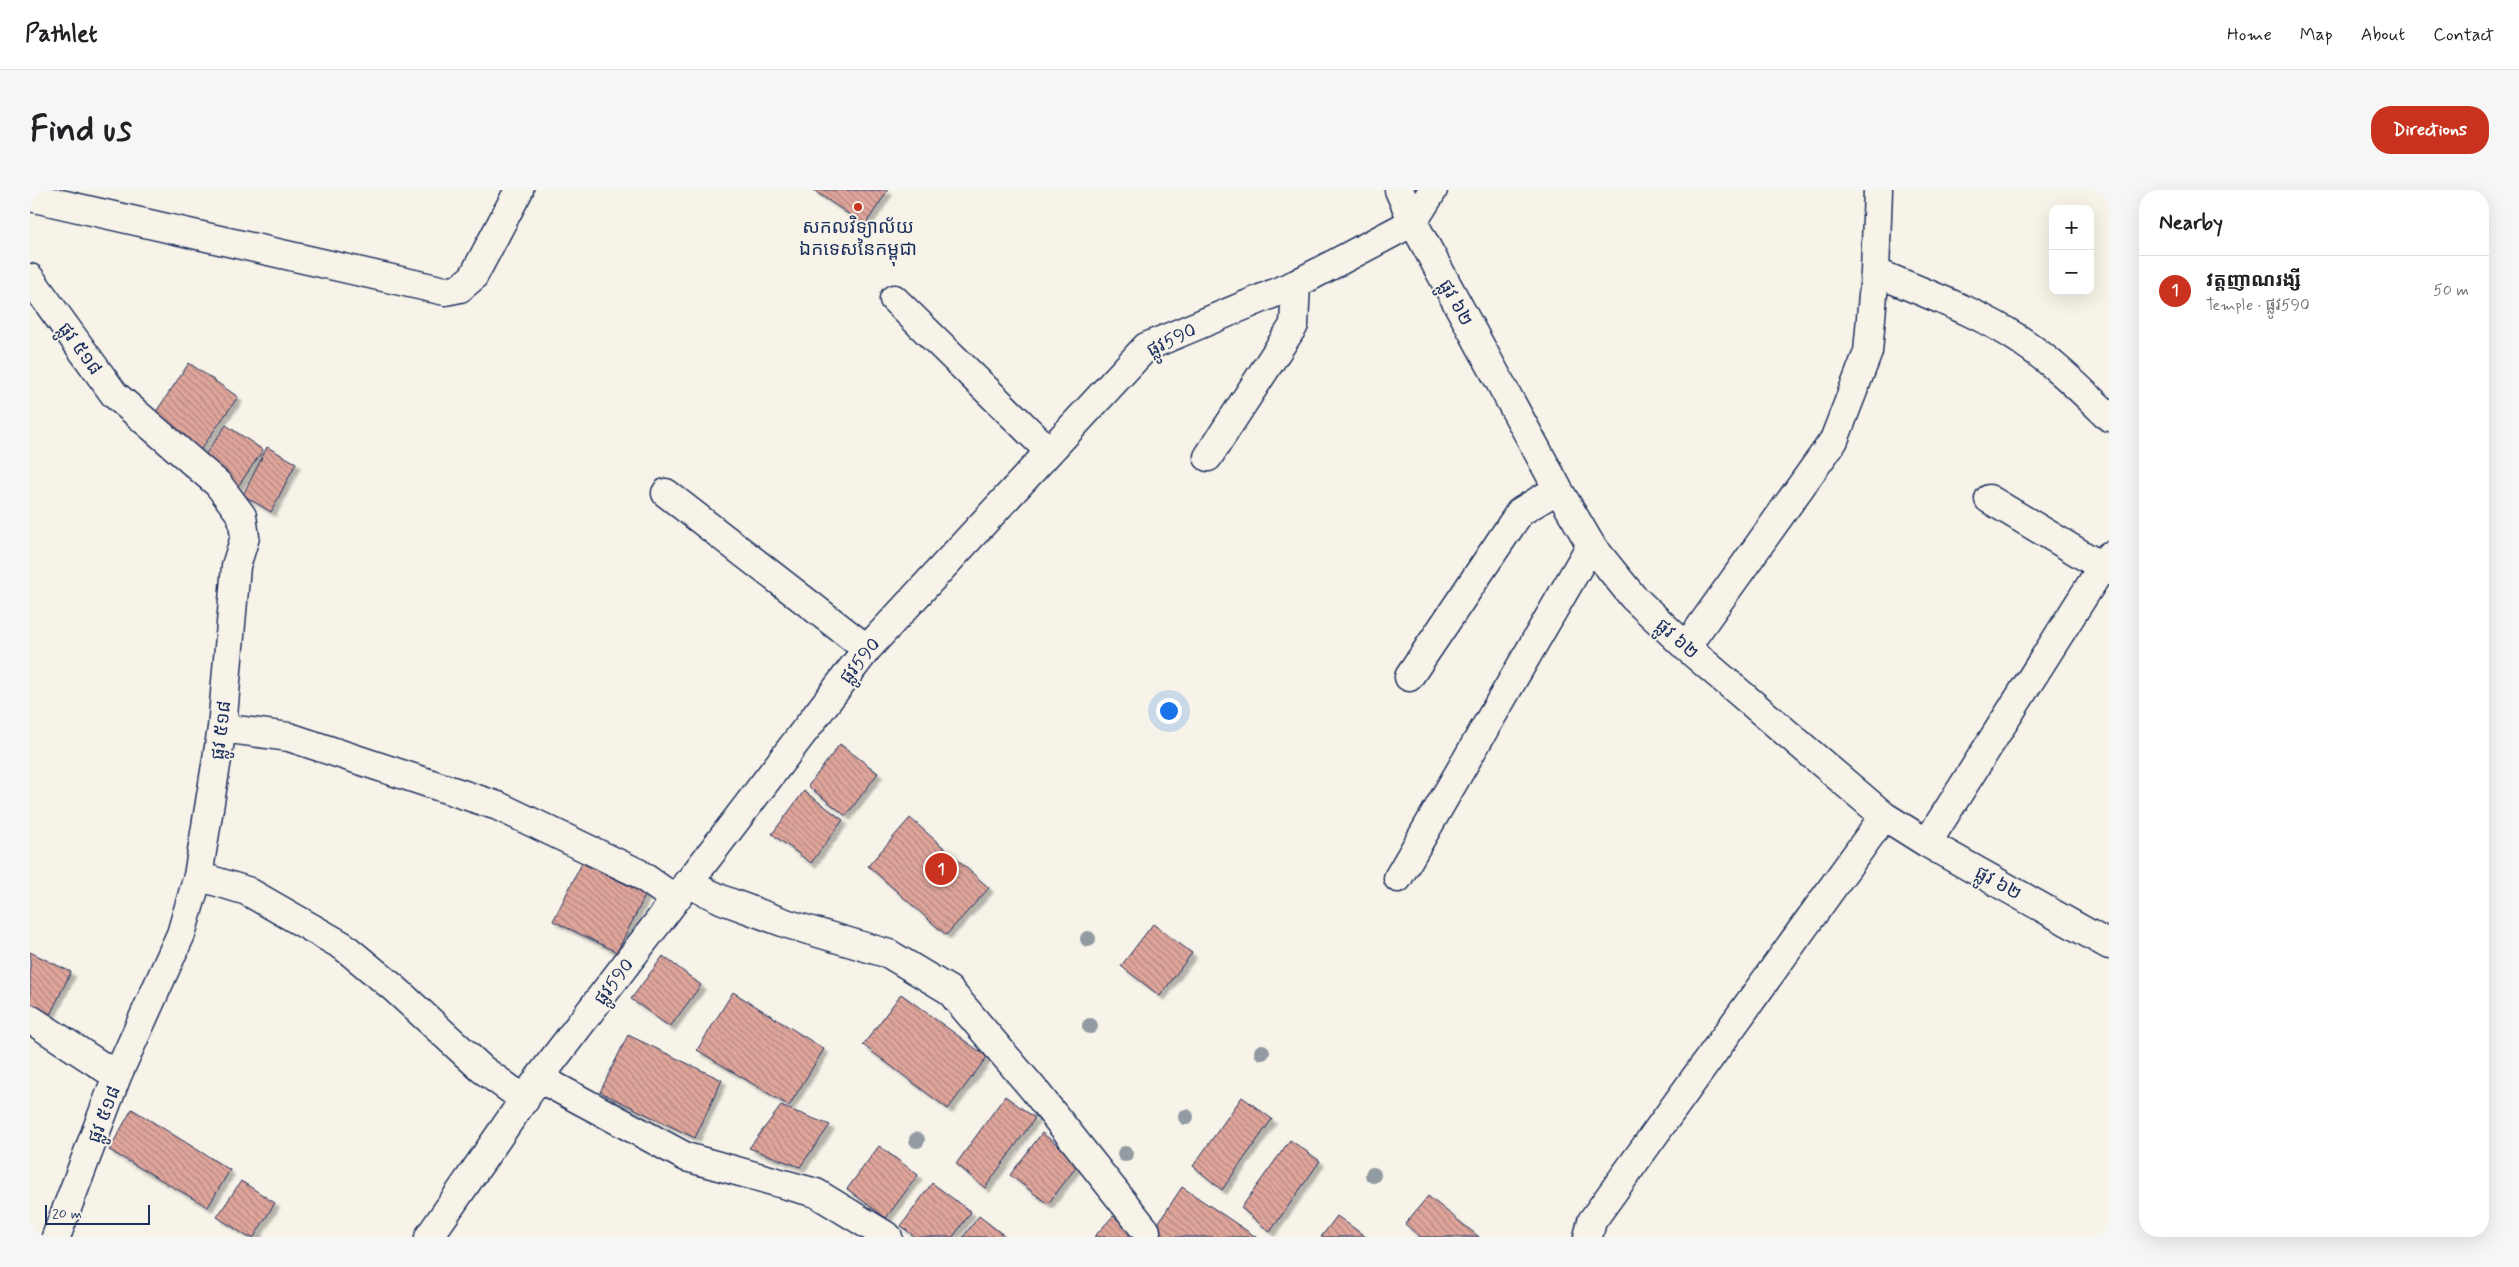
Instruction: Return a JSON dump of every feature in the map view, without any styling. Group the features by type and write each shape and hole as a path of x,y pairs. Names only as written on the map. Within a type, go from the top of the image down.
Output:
{"street":[{"path":"30,197 445,291 460,288 473,276 520,190"},
{"name":"ផ្លូវ ៦២","path":"1398,190 1413,222 1558,489 1592,545 1633,597 1686,647 1884,816 1927,843 2109,945"},
{"path":"1413,222 1433,190"},
{"path":"1686,647 1834,440 1868,352 1876,272 1878,190"},
{"name":"ផ្លូវ590","path":"429,1237 532,1089 681,891 867,650 1146,347 1296,284 1413,222"},
{"path":"1876,272 1967,311 2020,339 2059,368 2109,417"},
{"name":"ផ្លូវ ៥១៨","path":"30,278 114,394 218,484 242,516 245,537 236,566 222,728 198,876 181,934 117,1076 56,1237"},
{"path":"1208,457 1294,326 1296,284"},
{"path":"894,299 1049,451"},
{"path":"1409,677 1520,512 1558,489"},
{"path":"666,493 867,650"},
{"path":"1927,843 2107,565 1989,499"},
{"path":"1398,878 1592,545"},
{"path":"222,728 289,737 498,806 638,873 681,891 723,900 788,924 889,954 949,990 1035,1091 1146,1231"},
{"path":"1588,1237 1592,1221 1884,816"},
{"path":"198,876 248,891 343,946 395,989 482,1069 686,1157 816,1193 872,1233"},
{"path":"30,1020 117,1076"}],"building":[{"name":"សកលវិទ្យាល័យ ឯកទេសនៃកម្ពុជា","path":"813,190 888,190 865,225"},
{"path":"189,363 238,397 196,456 149,422"},
{"path":"226,425 263,450 237,488 200,462"},
{"path":"267,447 296,463 271,512 243,495"},
{"path":"840,744 878,773 846,816 808,786"},
{"path":"804,791 843,820 811,863 772,834"},
{"path":"910,818 989,888 946,935 868,866"},
{"path":"582,863 646,894 617,952 553,921"},
{"path":"1153,924 1192,953 1160,996 1121,966"},
{"path":"30,952 71,972 48,1019 30,1010"},
{"path":"663,956 701,985 670,1027 631,999"},
{"path":"733,992 824,1049 789,1106 697,1050"},
{"path":"901,994 987,1057 948,1109 863,1045"},
{"path":"628,1035 722,1080 695,1138 600,1092"},
{"path":"1005,1096 1035,1118 985,1188 956,1164"},
{"path":"1242,1097 1272,1119 1222,1190 1193,1166"},
{"path":"781,1106 830,1125 800,1167 749,1148"},
{"path":"132,1109 230,1170 208,1207 109,1150"},
{"path":"1042,1133 1080,1162 1048,1204 1010,1175"},
{"path":"1290,1140 1320,1161 1270,1232 1241,1208"},
{"path":"879,1146 918,1175 886,1218 847,1189"},
{"path":"241,1181 275,1203 254,1237 248,1237 217,1217"},
{"path":"932,1183 971,1212 953,1237 915,1237 901,1226"},
{"path":"1182,1187 1256,1237 1167,1237 1155,1228"},
{"path":"1428,1196 1479,1237 1420,1237 1405,1224"},
{"path":"979,1216 1006,1237 963,1237"},
{"path":"1113,1216 1138,1237 1094,1237"},
{"path":"1337,1216 1366,1237 1321,1237"}],"place":[{"name":"សកលវិទ្យាល័យ ឯកទេសនៃកម្ពុជា","path":"858,207"},
{"name":"វត្តញាណរង្សី","path":"941,869"}]}
